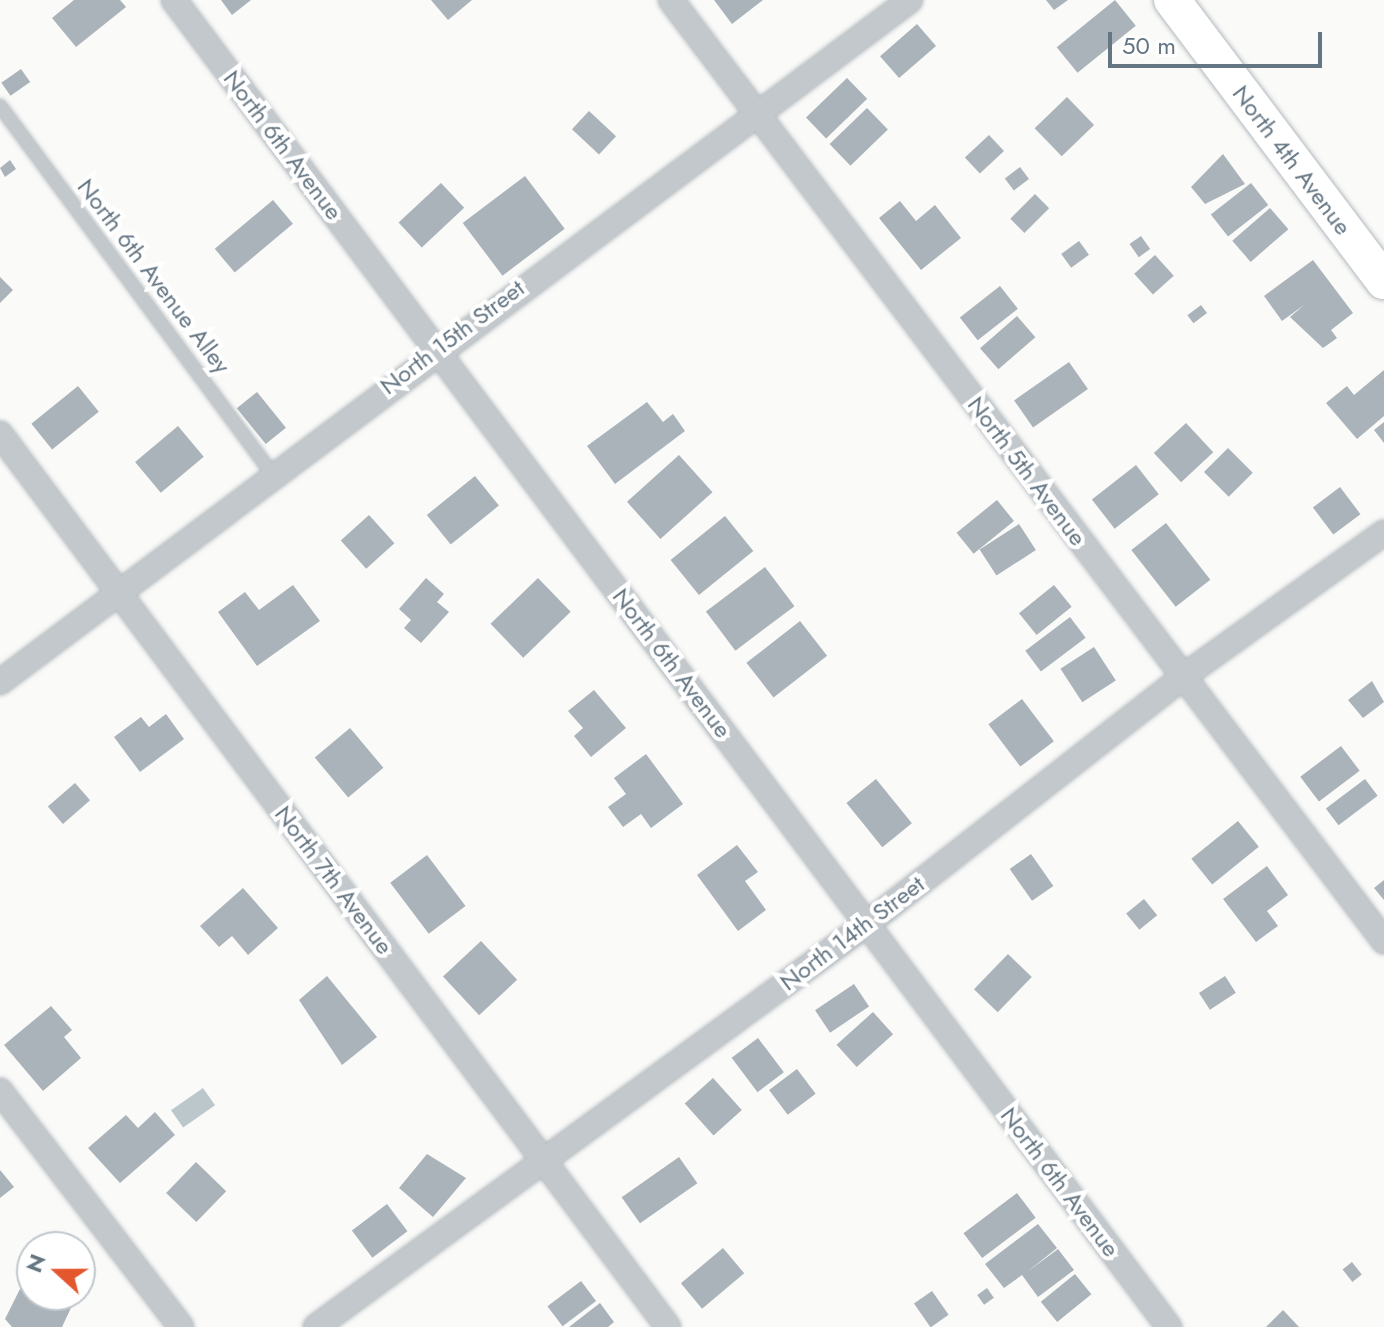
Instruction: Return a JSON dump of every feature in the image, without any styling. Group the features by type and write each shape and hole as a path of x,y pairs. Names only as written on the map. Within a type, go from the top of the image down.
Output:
{"main road":[{"name":"North 4th Avenue","path":"1172,0 1384,281"}],"street":[{"name":"North 6th Avenue","path":"174,0 1169,1327"},
{"name":"North 5th Avenue","path":"671,0 1384,941"},
{"name":"North 15th Street","path":"0,682 437,348 910,0"},
{"name":"North 7th Avenue","path":"0,434 668,1327"},
{"name":"North 14th Street","path":"316,1327 867,924 1184,676 1384,533"},
{"path":"0,1091 181,1327"}],"lane":[{"name":"North 6th Avenue Alley","path":"0,106 272,473"}],"shaded area":[{"path":"203,1088 215,1105 183,1128 171,1110"}],"building":[{"path":"74,0 120,0 126,7 76,47 52,18"},
{"path":"221,0 251,0 232,15"},
{"path":"431,0 472,0 448,20"},
{"path":"714,0 763,0 732,24"},
{"path":"1046,0 1068,0 1054,10"},
{"path":"1115,0 1136,26 1077,73 1057,47"},
{"path":"917,24 936,46 899,78 880,56"},
{"path":"21,69 30,82 11,96 1,83"},
{"path":"847,78 867,99 826,138 806,118"},
{"path":"1067,97 1094,125 1062,156 1035,128"},
{"path":"867,108 888,130 850,166 830,144"},
{"path":"589,111 616,136 599,155 572,129"},
{"path":"989,135 1004,151 980,174 965,158"},
{"path":"1223,154 1245,184 1205,204 1191,187"},
{"path":"10,160 16,169 5,177 0,168"},
{"path":"1020,167 1029,179 1014,190 1005,178"},
{"path":"525,176 565,229 502,276 463,223"},
{"path":"441,183 464,208 422,247 399,223"},
{"path":"1251,183 1268,205 1228,236 1211,214"},
{"path":"1035,194 1049,208 1024,233 1010,219"},
{"path":"273,200 293,224 235,273 215,249"},
{"path":"900,201 916,221 935,205 961,238 921,270 879,218"},
{"path":"1270,208 1288,229 1251,262 1232,241"},
{"path":"1141,236 1150,249 1139,257 1130,244"},
{"path":"1079,241 1089,255 1071,268 1061,254"},
{"path":"1155,255 1174,276 1153,295 1134,274"},
{"path":"1313,260 1353,313 1331,330 1337,338 1323,348 1290,317 1304,305 1282,321 1264,296"},
{"path":"0,277 13,290 0,303"},
{"path":"1000,286 1018,309 978,340 960,317"},
{"path":"1201,305 1207,313 1193,323 1187,315"},
{"path":"1017,316 1035,337 998,369 980,348"},
{"path":"1069,362 1088,389 1033,427 1014,400"},
{"path":"1384,370 1384,416 1357,439 1326,403 1347,386 1354,395"},
{"path":"78,386 99,412 52,449 31,424"},
{"path":"257,392 286,428 266,444 237,408"},
{"path":"647,402 663,422 673,414 685,431 615,484 587,446"},
{"path":"1384,422 1384,443 1374,430"},
{"path":"1186,423 1213,452 1181,482 1154,453"},
{"path":"178,426 204,457 161,493 135,462"},
{"path":"1228,448 1253,473 1229,497 1204,472"},
{"path":"679,455 712,492 660,539 627,502"},
{"path":"1136,465 1159,494 1115,529 1092,499"},
{"path":"475,476 499,506 451,545 427,515"},
{"path":"1340,487 1360,514 1333,535 1313,507"},
{"path":"997,500 1014,521 974,554 957,533"},
{"path":"369,515 394,543 366,569 341,540"},
{"path":"725,516 753,551 699,595 671,560"},
{"path":"1166,523 1210,580 1176,607 1131,550"},
{"path":"1019,524 1036,550 996,576 980,550"},
{"path":"765,567 794,606 735,651 706,612"},
{"path":"426,578 444,594 437,602 449,612 421,643 404,628 411,620 399,609"},
{"path":"538,578 571,612 523,658 491,624"},
{"path":"293,585 320,621 257,666 218,612 245,592 259,610"},
{"path":"1054,585 1072,607 1037,635 1019,613"},
{"path":"1070,617 1086,638 1041,671 1025,651"},
{"path":"800,621 827,656 774,698 746,663"},
{"path":"1094,647 1116,681 1082,702 1060,669"},
{"path":"1372,681 1384,702 1363,718 1348,700"},
{"path":"594,690 626,728 591,757 574,736 583,728 568,711"},
{"path":"1022,699 1054,741 1020,767 988,724"},
{"path":"166,714 184,739 140,772 114,737 141,717 149,727"},
{"path":"350,728 383,768 348,797 315,758"},
{"path":"1341,746 1360,771 1319,801 1300,777"},
{"path":"646,754 683,804 651,828 641,814 623,827 608,807 626,794 614,778"},
{"path":"876,779 912,823 882,847 846,803"},
{"path":"1365,779 1378,796 1339,825 1326,808"},
{"path":"75,783 90,800 63,824 48,807"},
{"path":"1238,821 1259,847 1212,884 1191,859"},
{"path":"737,845 758,872 745,881 766,910 738,931 697,875"},
{"path":"1031,854 1053,886 1032,901 1010,869"},
{"path":"427,855 466,906 429,934 390,883"},
{"path":"1267,866 1288,895 1267,911 1278,926 1256,942 1223,899"},
{"path":"1384,880 1384,900 1374,888"},
{"path":"243,888 278,928 248,955 232,936 219,947 200,926"},
{"path":"1144,899 1157,915 1139,930 1126,913"},
{"path":"481,941 517,980 479,1015 443,976"},
{"path":"1008,954 1032,977 998,1012 974,989"},
{"path":"327,976 377,1037 342,1065 299,1000"},
{"path":"1225,976 1236,993 1210,1010 1199,993"},
{"path":"854,984 869,1006 830,1033 815,1010"},
{"path":"51,1006 72,1030 64,1037 81,1058 43,1091 4,1045"},
{"path":"873,1012 893,1034 857,1067 837,1045"},
{"path":"758,1038 784,1072 758,1092 732,1058"},
{"path":"797,1069 816,1094 788,1115 769,1090"},
{"path":"713,1078 742,1110 714,1135 685,1103"},
{"path":"155,1112 175,1135 120,1183 88,1148 126,1115 138,1128"},
{"path":"427,1154 466,1178 433,1217 399,1188"},
{"path":"679,1157 697,1183 640,1223 622,1197"},
{"path":"196,1162 226,1191 196,1222 166,1193"},
{"path":"0,1170 14,1187 0,1198"},
{"path":"1017,1193 1036,1218 982,1258 963,1233"},
{"path":"387,1204 407,1231 372,1258 352,1230"},
{"path":"1038,1224 1057,1248 1027,1272 1058,1249 1074,1270 1038,1297 1022,1275 1004,1288 985,1264"},
{"path":"723,1248 744,1273 702,1309 681,1283"},
{"path":"1352,1262 1362,1275 1352,1282 1343,1269"},
{"path":"1075,1274 1091,1294 1057,1322 1041,1302"},
{"path":"581,1281 596,1301 563,1326 547,1306"},
{"path":"987,1288 994,1298 984,1305 977,1295"},
{"path":"932,1291 949,1315 930,1327 914,1304"},
{"path":"16,1297 16,1311 70,1311 62,1327 12,1327 5,1319"},
{"path":"600,1303 614,1322 608,1327 569,1327"},
{"path":"1283,1310 1299,1327 1266,1327"}]}
